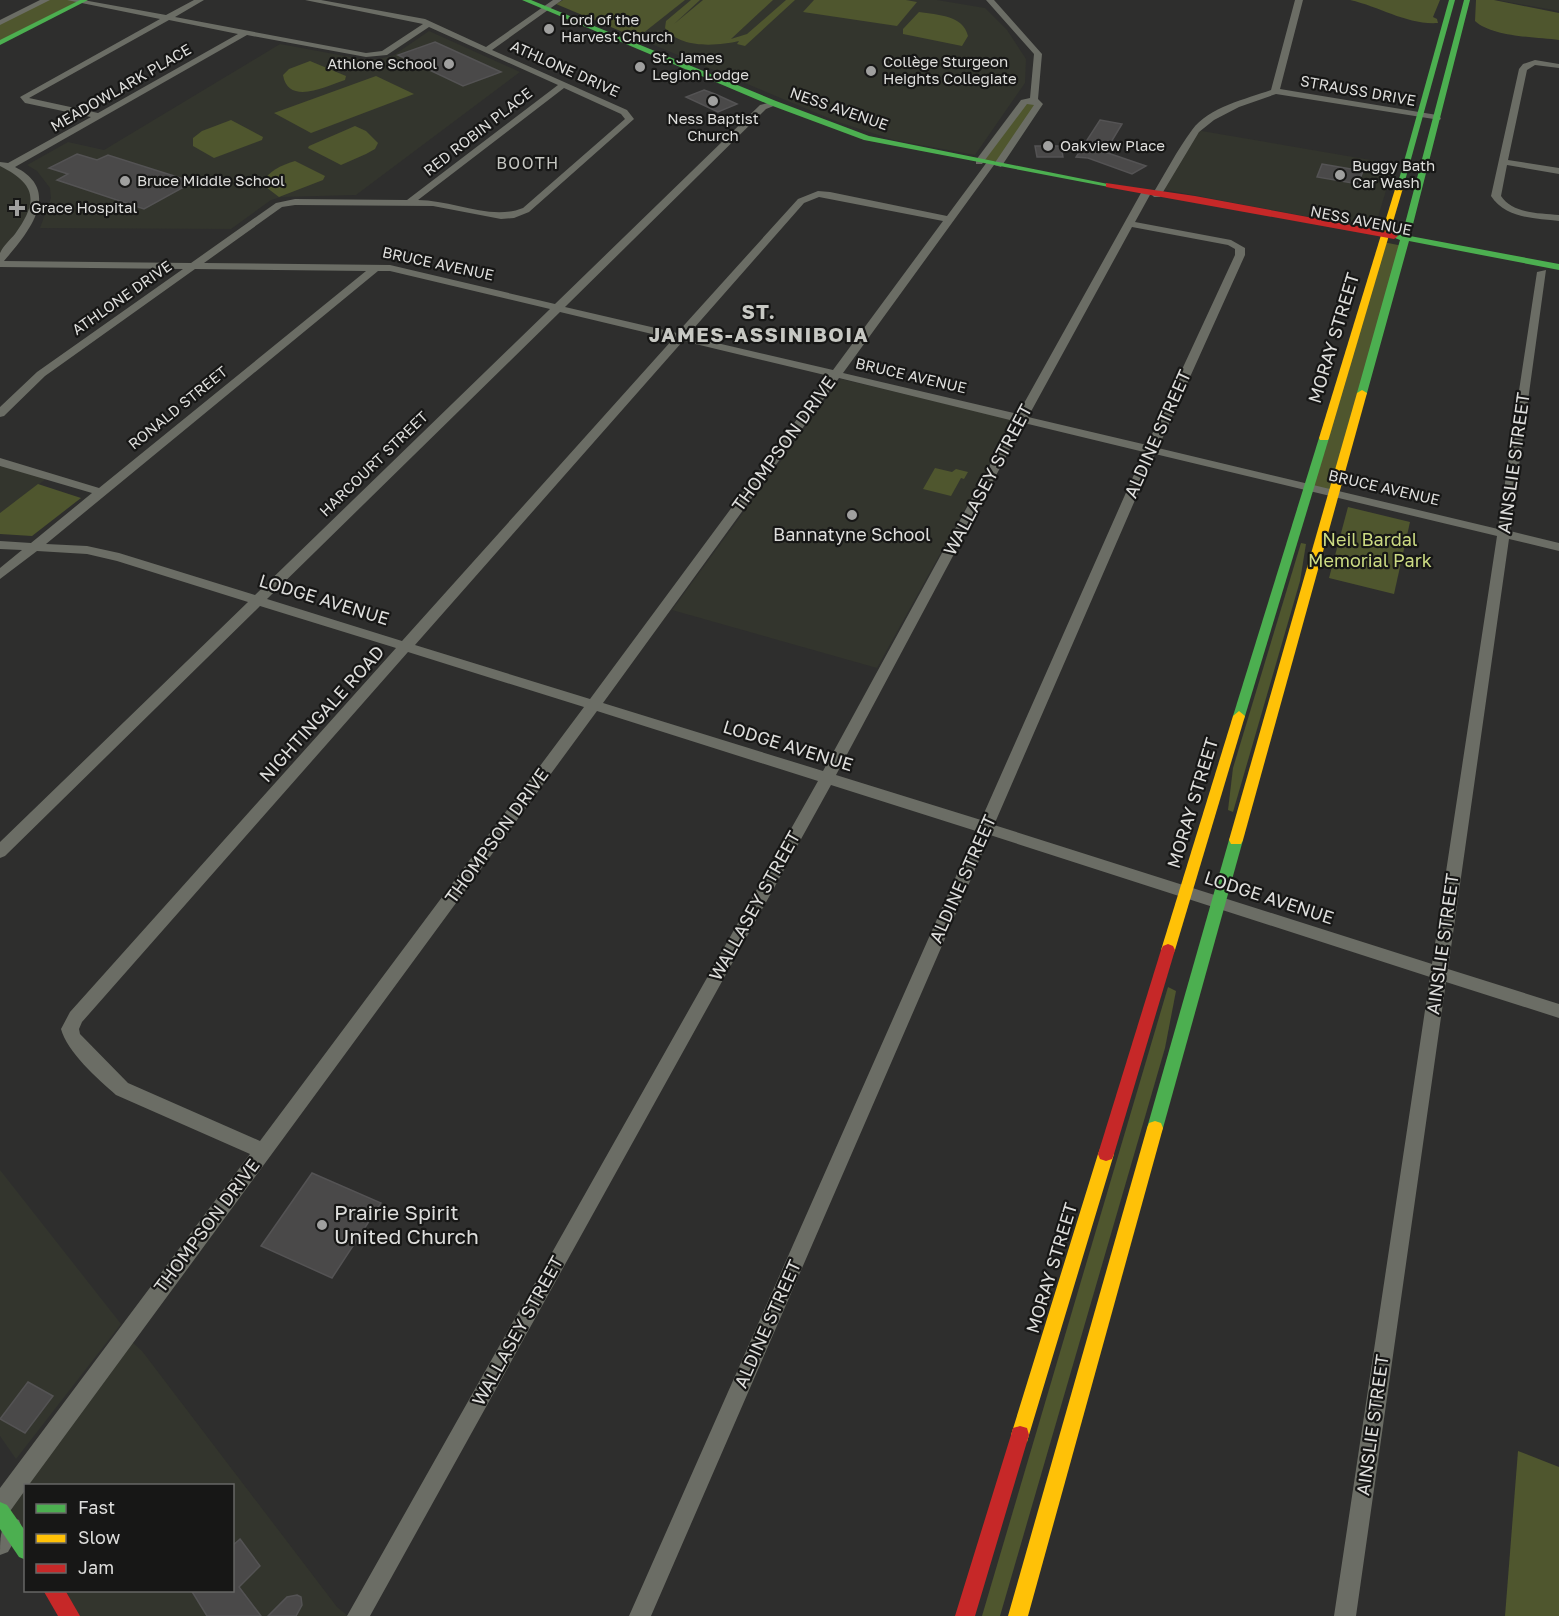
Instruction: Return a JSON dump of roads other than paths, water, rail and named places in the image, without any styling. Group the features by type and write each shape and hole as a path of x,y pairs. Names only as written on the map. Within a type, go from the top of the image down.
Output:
{"main road":[{"name":"NESS AVENUE","path":"525,0 552,4 773,103 867,138 950,156 989,160 1151,194 1186,197 1351,228 1386,232"},
{"name":"MORAY STREET","path":"965,1616 1386,232 1452,0"},
{"path":"1018,1616 1334,494 1404,242 1467,0"},
{"path":"0,36 79,1"},
{"path":"0,43 79,1"},
{"name":"NESS AVENUE","path":"1151,194 1173,202 1386,232 1404,242 1559,275"},
{"name":"NESS AVENUE","path":"1404,242 1559,267"},
{"path":"4,1528 24,1548"},
{"path":"54,1592 70,1616"}],"street":[{"path":"0,23 46,0"},
{"path":"100,116 28,101 24,97 200,0"},
{"name":"ATHLONE DRIVE","path":"0,414 35,379 284,204 410,202 445,204 501,216 521,213 630,119 624,112 415,19 309,0"},
{"name":"THOMPSON DRIVE","path":"990,0 1038,54 1034,100"},
{"name":"STRAUSS DRIVE","path":"1275,91 1299,0"},
{"path":"79,1 374,55 384,53 428,24"},
{"path":"485,50 552,4"},
{"name":"MEADOWLARK PLACE","path":"5,165 100,116 245,33"},
{"path":"1559,66 1533,63 1526,64 1522,69 1496,196 1498,202 1509,209 1559,218"},
{"name":"RED ROBIN PLACE","path":"410,202 563,85"},
{"name":"STRAUSS DRIVE","path":"1151,194 1196,130 1211,118 1228,109 1275,91 1437,118"},
{"name":"THOMPSON DRIVE","path":"0,1506 950,219 1024,102 1034,100 1039,104 989,160"},
{"name":"HARCOURT STREET","path":"0,852 763,107 773,103"},
{"path":"1504,162 1559,171"},
{"path":"0,259 23,231 36,203 32,184 5,165"},
{"path":"428,188 427,196 445,204"},
{"name":"NIGHTINGALE ROAD","path":"262,1151 122,1089 74,1040 70,1029 76,1017 807,197 818,194 830,195 950,219"},
{"name":"WALLASEY STREET","path":"358,1616 827,778 1129,224 1151,194"},
{"name":"ALDINE STREET","path":"640,1616 1150,450 1241,250 1231,243 1129,224"},
{"name":"BRUCE AVENUE","path":"0,264 378,267 406,271 1559,547"},
{"name":"RONALD STREET","path":"0,575 378,267"},
{"name":"AINSLIE STREET","path":"1345,1616 1542,272"},
{"path":"0,462 101,492"},
{"name":"LODGE AVENUE","path":"0,545 103,552 827,778 1559,1011"}],"place":[{"name":"Lord of the Harvest Church","path":"549,29"},
{"name":"Athlone School","path":"449,64"},
{"name":"St. James Legion Lodge","path":"640,67"},
{"name":"Collège Sturgeon Heights Collegiate","path":"871,71"},
{"name":"Ness Baptist Church","path":"713,101"},
{"name":"Oakview Place","path":"1048,146"},
{"name":"Buggy Bath Car Wash","path":"1340,175"},
{"name":"Bruce Middle School","path":"125,181"},
{"name":"Grace Hospital","path":"17,208"},
{"name":"Bannatyne School","path":"852,515"},
{"name":"Prairie Spirit United Church","path":"322,1225"}],"district":[{"name":"BOOTH","path":"528,163"},
{"name":"ST. JAMES-ASSINIBOIA","path":"759,324"}],"park label":[{"name":"Neil Bardal Memorial Park","path":"1370,550"}]}
